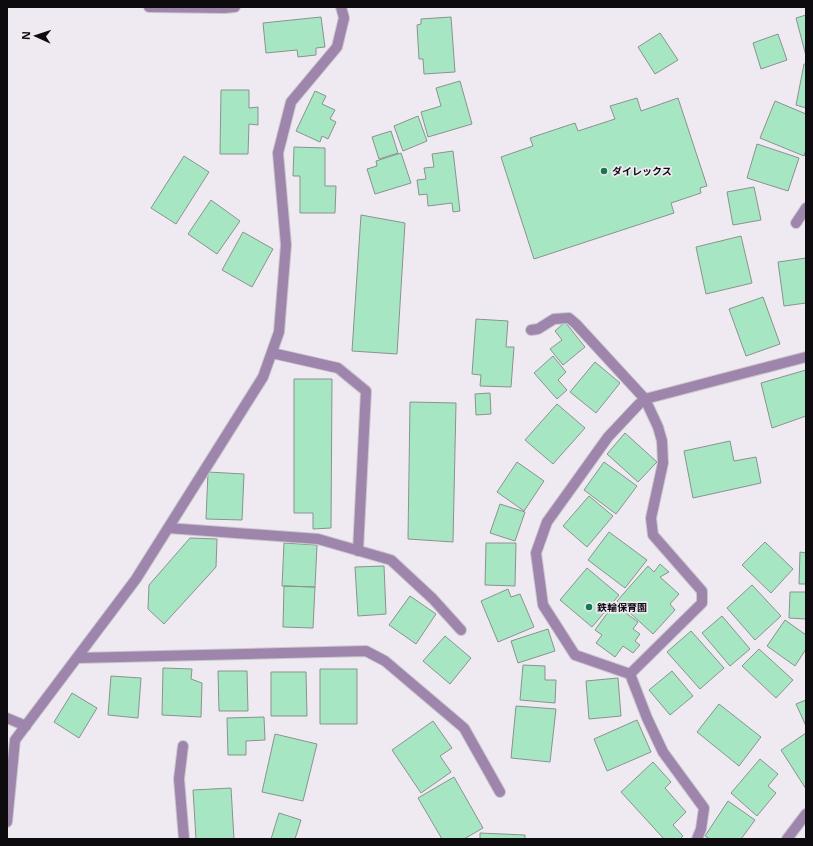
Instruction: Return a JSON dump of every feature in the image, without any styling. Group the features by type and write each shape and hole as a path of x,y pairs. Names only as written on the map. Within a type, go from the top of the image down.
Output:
{"street":[{"path":"149,7 235,7"},
{"path":"7,822 15,740 136,579 263,377 279,332 286,245 278,153 291,102 337,47 344,18 341,7"},
{"path":"796,222 806,208"},
{"path":"531,330 538,329 554,319 569,318 645,399 658,427 662,441 663,463 651,518 653,535 702,591 702,602 630,674"},
{"path":"272,353 338,368 366,391 358,551"},
{"path":"696,839 701,829 704,808 663,752 647,718 630,674 575,655 543,605 536,552 547,522 608,437 638,404 645,399 806,357"},
{"path":"168,528 318,539 391,560 433,599 461,630"},
{"path":"77,658 366,651 385,661 464,728 500,792"},
{"path":"7,718 26,726"},
{"path":"183,746 179,779 184,839"},
{"path":"788,839 806,814"}],"building":[{"path":"806,15 806,56 796,18"},
{"path":"321,17 325,47 316,48 316,55 298,57 297,50 266,53 263,23"},
{"path":"451,17 455,72 424,74 423,59 419,59 417,25 421,24 421,19"},
{"path":"660,33 678,60 655,74 638,47"},
{"path":"778,34 787,60 761,69 753,43"},
{"path":"804,64 806,64 806,108 796,105"},
{"path":"460,81 472,124 428,137 421,112 441,106 436,88"},
{"path":"221,90 249,90 249,108 258,107 258,125 249,124 248,154 220,154"},
{"path":"315,91 326,96 322,104 335,110 330,119 336,122 328,139 322,136 320,142 296,131"},
{"name":"ダイレックス","path":"637,98 641,111 678,98 707,186 700,188 701,193 671,203 674,213 534,259 501,157 533,146 530,138 575,123 578,131 615,119 610,106"},
{"path":"775,101 806,114 806,150 804,156 760,138"},
{"path":"418,116 427,141 403,151 394,126"},
{"path":"391,131 398,153 379,159 372,137"},
{"path":"757,144 799,158 788,191 747,178"},
{"path":"294,147 325,148 325,186 336,186 335,213 300,213 300,176 293,176"},
{"path":"453,151 460,211 453,212 452,203 428,206 427,194 419,195 417,180 426,179 424,168 434,167 432,154"},
{"path":"401,153 411,183 375,194 367,169 377,166 376,161"},
{"path":"184,156 209,172 176,224 151,208"},
{"path":"754,187 761,220 733,225 727,192"},
{"path":"211,200 240,221 217,254 188,234"},
{"path":"361,215 405,223 397,354 352,351"},
{"path":"243,232 273,249 252,287 222,270"},
{"path":"741,236 752,283 706,294 696,247"},
{"path":"806,258 806,303 784,306 778,262"},
{"path":"763,297 780,344 746,356 729,309"},
{"path":"476,319 508,321 506,347 514,347 511,387 480,386 481,375 472,374"},
{"path":"565,322 585,347 563,365 550,349 562,340 555,331"},
{"path":"553,356 566,372 558,380 567,390 557,399 534,373"},
{"path":"595,362 620,383 596,413 570,392"},
{"path":"806,370 806,416 772,428 761,383"},
{"path":"294,379 332,379 331,528 313,529 313,513 294,513"},
{"path":"490,393 491,414 476,415 475,394"},
{"path":"410,402 456,403 453,542 408,539"},
{"path":"557,404 585,428 553,464 525,440"},
{"path":"625,433 657,462 638,482 607,454"},
{"path":"730,441 734,461 756,457 761,483 693,498 684,451"},
{"path":"517,462 544,481 524,511 497,492"},
{"path":"604,462 637,486 616,514 584,490"},
{"path":"208,472 244,474 242,520 206,519"},
{"path":"589,496 613,516 587,547 563,526"},
{"path":"500,504 525,512 515,541 490,533"},
{"path":"609,532 647,560 625,588 588,560"},
{"path":"190,538 217,539 216,567 164,624 148,609 149,585"},
{"path":"765,542 793,569 771,593 742,565"},
{"path":"284,543 317,545 315,587 282,586"},
{"path":"486,543 516,543 515,586 485,585"},
{"path":"800,552 806,553 806,584 799,584"},
{"path":"660,564 669,572 660,577 679,594 670,604 675,610 653,634 617,601 648,566 654,572"},
{"path":"384,566 386,614 358,616 355,567"},
{"path":"587,568 619,595 592,627 560,600"},
{"path":"752,585 781,616 755,640 727,608"},
{"path":"284,586 315,587 313,628 283,627"},
{"path":"508,589 511,597 520,594 534,627 498,642 481,601"},
{"path":"790,592 806,592 806,619 789,618"},
{"path":"410,596 436,614 416,644 389,625"},
{"path":"614,604 638,622 633,629 640,634 635,641 640,645 633,653 623,646 615,657 596,643 602,635 595,630"},
{"path":"722,616 750,649 730,666 702,633"},
{"path":"785,620 806,635 806,649 795,666 767,646"},
{"path":"548,629 555,651 518,663 511,641"},
{"path":"691,631 724,668 700,689 667,652"},
{"path":"445,636 471,658 450,684 423,661"},
{"path":"759,649 793,680 776,698 742,666"},
{"path":"523,665 545,666 545,680 556,680 555,703 520,700"},
{"path":"163,668 192,669 191,679 202,683 201,717 162,715"},
{"path":"320,669 357,669 357,724 320,724"},
{"path":"218,671 247,671 248,711 219,711"},
{"path":"672,671 693,696 670,715 649,690"},
{"path":"271,672 306,672 307,716 271,716"},
{"path":"111,676 141,678 138,718 108,715"},
{"path":"618,678 621,716 589,719 586,681"},
{"path":"72,693 97,708 79,738 54,722"},
{"path":"806,700 806,726 796,704"},
{"path":"719,704 761,737 739,766 697,732"},
{"path":"516,706 556,709 550,762 511,758"},
{"path":"264,717 265,740 246,741 246,755 228,755 227,718"},
{"path":"637,720 651,752 607,771 594,739"},
{"path":"433,721 452,748 440,756 451,772 421,793 392,750"},
{"path":"806,733 806,789 781,750"},
{"path":"275,734 317,744 303,801 262,792"},
{"path":"760,759 778,774 768,786 776,793 757,816 731,793"},
{"path":"653,762 671,782 665,788 686,812 673,825 683,836 680,839 664,839 621,792"},
{"path":"454,777 483,828 464,839 442,839 418,798"},
{"path":"231,788 234,839 196,839 193,790"},
{"path":"728,801 755,820 741,839 710,839 705,836"},
{"path":"279,813 301,820 295,839 271,839"},
{"path":"480,833 525,835 525,839 480,839"}],"place":[{"name":"ダイレックス","path":"604,171"},
{"name":"鉄輪保育園","path":"589,607"}]}
